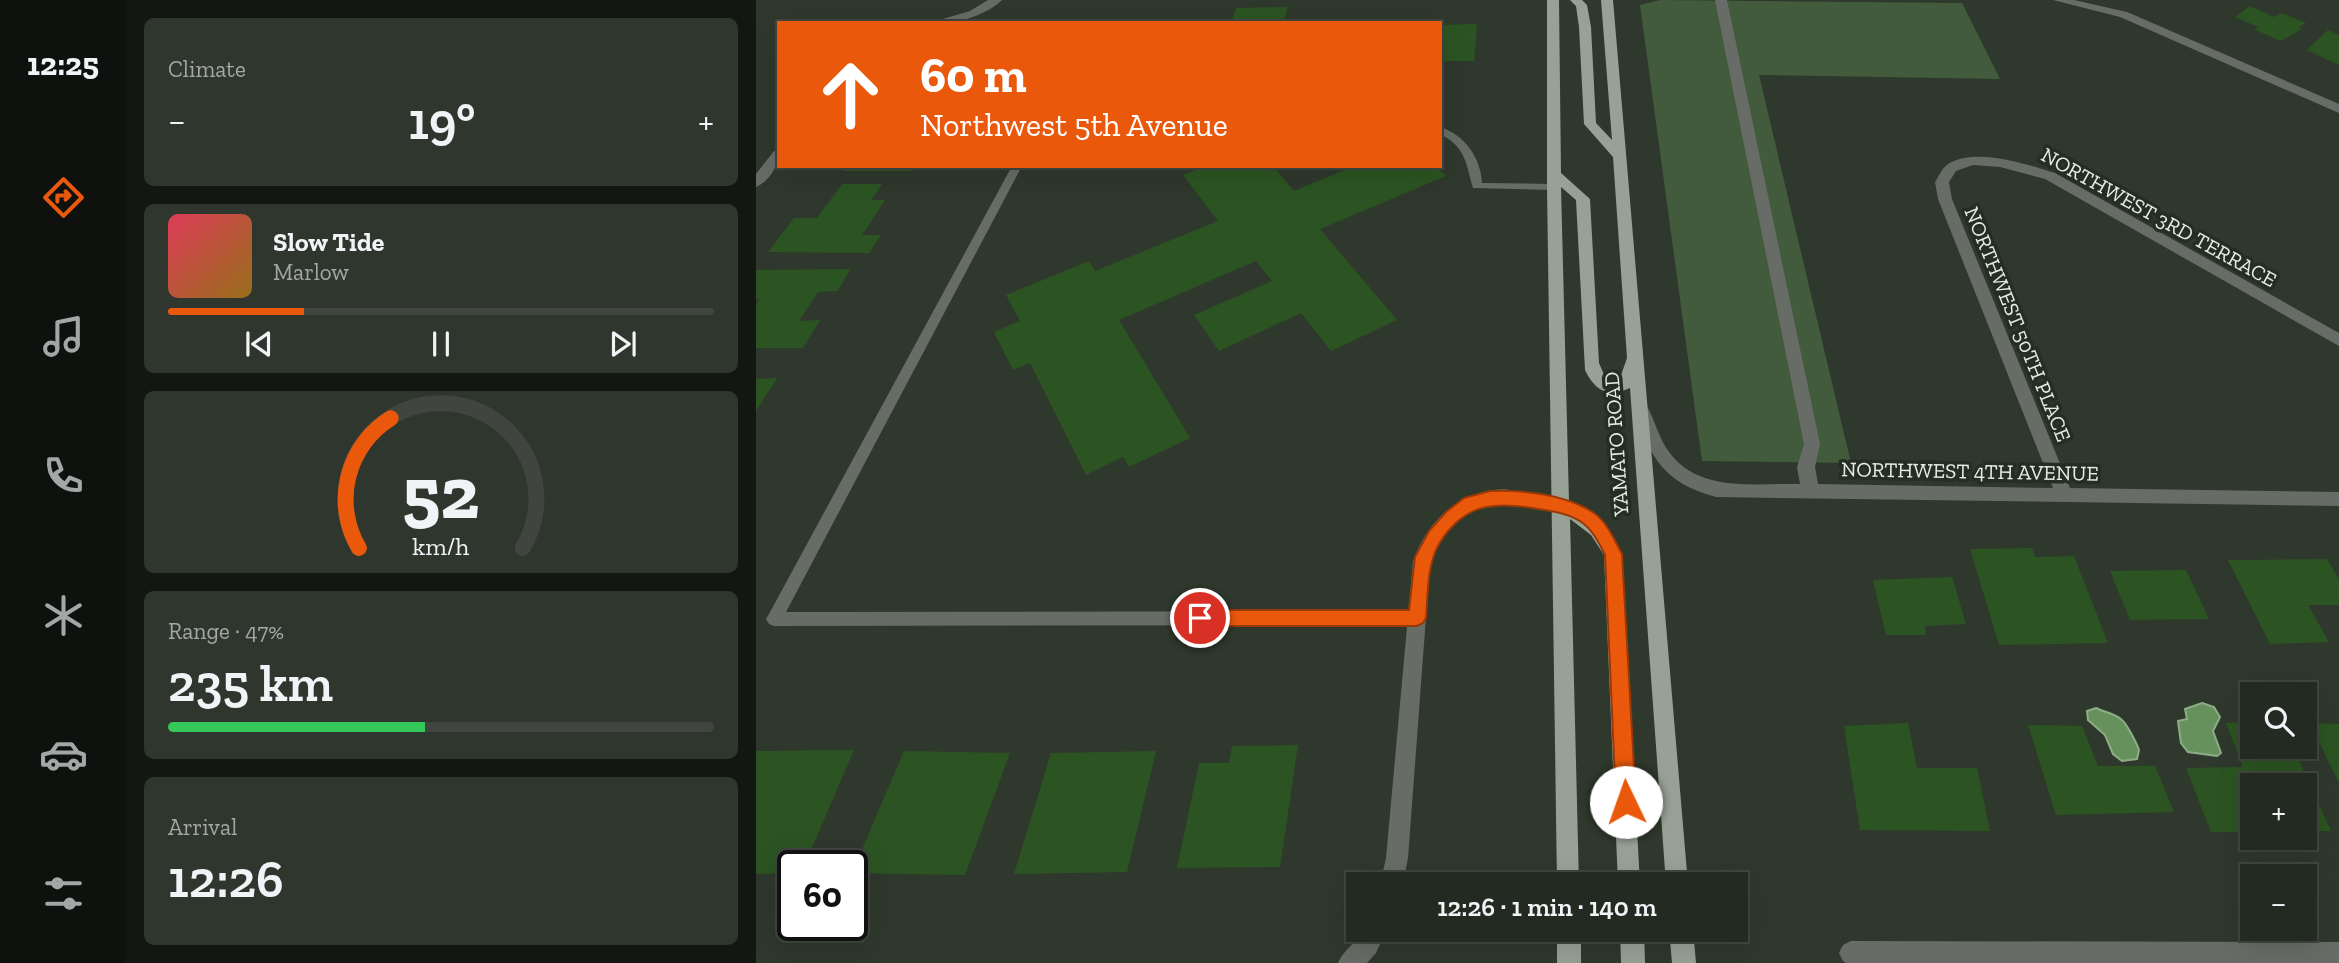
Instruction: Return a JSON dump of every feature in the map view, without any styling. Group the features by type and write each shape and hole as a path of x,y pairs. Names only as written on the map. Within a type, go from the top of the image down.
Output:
{"main road":[{"path":"1553,0 1568,872"},
{"path":"1576,0 1581,5 1585,27 1590,124 1621,158"},
{"name":"YAMATO ROAD","path":"1607,0 1676,872"},
{"path":"1554,181 1583,199 1591,363 1595,379 1603,386 1617,388 1627,382 1636,352"},
{"path":"1560,506 1589,518 1614,554 1628,872"},
{"path":"1569,942 1569,963"},
{"path":"1632,942 1633,963"},
{"path":"1682,942 1684,963"}],"street":[{"path":"943,21 974,14 996,0"},
{"path":"1721,0 1812,444 1806,467 1810,491"},
{"path":"2059,0 2113,6 2147,24 2339,109"},
{"path":"756,183 777,157"},
{"name":"NORTHWEST 3RD TERRACE","path":"1951,168 1968,163 1993,163 2023,167 2050,176 2339,340"},
{"name":"NORTHWEST 50TH PLACE","path":"1951,168 1942,182 1945,200 2064,496"},
{"name":"NORTHWEST 4TH AVENUE","path":"1641,411 1651,436 1680,478 1697,486 1716,489 2339,499"},
{"path":"1394,872 1397,858 1408,692 1424,557 1435,536 1452,517 1470,503 1511,497 1560,506"},
{"path":"1350,963 1369,942"},
{"path":"1851,953 1898,958 2339,954"}],"lane":[{"path":"1442,130 1450,132 1464,149 1478,175 1477,186 1554,181"},
{"path":"1016,168 774,619 1417,618"}],"shaded area":[{"path":"1660,0 1962,3 2000,79 1759,75 1851,463 1702,461 1640,5"},
{"path":"2202,703 2214,707 2220,717 2213,731 2221,753 2217,756 2188,752 2181,743 2178,721 2187,719 2185,709"},
{"path":"2096,708 2117,716 2124,722 2139,750 2137,759 2122,761 2113,754 2105,735 2088,720 2087,711"}],"building":[{"path":"2250,6 2274,17 2281,13 2306,23 2299,27 2302,29 2281,41 2255,30 2258,27 2235,17"},
{"path":"1288,7 1284,21 1232,21 1236,8"},
{"path":"1477,24 1474,61 1442,61 1442,25"},
{"path":"2328,30 2339,35 2339,65 2307,50"},
{"path":"845,168 915,168 913,171 843,171"},
{"path":"1200,168 1275,168 1294,191 1349,168 1438,168 1446,176 1320,229 1397,320 1331,351 1301,313 1219,351 1194,315 1272,281 1256,261 1119,320 1190,438 1129,467 1123,457 1086,475 1030,363 1013,370 994,332 1020,321 1006,295 1089,261 1095,271 1218,221 1183,175"},
{"path":"842,184 882,184 871,200 885,200 862,235 881,235 869,253 768,252 794,218 817,218"},
{"path":"851,269 837,291 818,292 799,321 820,320 803,348 756,348 756,304 760,299 756,299 756,270"},
{"path":"777,378 756,411 756,379"},
{"path":"2032,548 2035,557 2074,556 2108,643 1999,645 1970,549"},
{"path":"2327,559 2339,579 2339,605 2308,605 2329,642 2270,644 2228,560"},
{"path":"2186,570 2209,619 2130,620 2110,571"},
{"path":"1952,577 1966,624 1925,626 1926,635 1886,635 1873,580"},
{"path":"2240,722 2240,759 2298,759 2305,773 2240,773 2240,832 2211,832 2186,768 2243,767 2226,723"},
{"path":"1908,723 1917,768 1977,768 1990,831 1860,830 1844,726"},
{"path":"2317,723 2339,724 2339,783 2317,737"},
{"path":"2028,725 2082,726 2098,766 2155,766 2174,812 2056,815"},
{"path":"1298,745 1280,867 1177,868 1199,763 1229,763 1232,746"},
{"path":"854,750 811,850 777,850 777,873 756,874 756,751"},
{"path":"904,751 1010,753 965,875 868,873 868,850 862,850"},
{"path":"1156,751 1127,872 1014,874 1051,753"},
{"path":"2317,800 2331,831 2317,831"}],"route":[{"path":"1200,618 1417,618 1424,557 1435,536 1452,517 1470,503 1511,497 1560,506 1589,518 1614,554 1626,802"}]}
